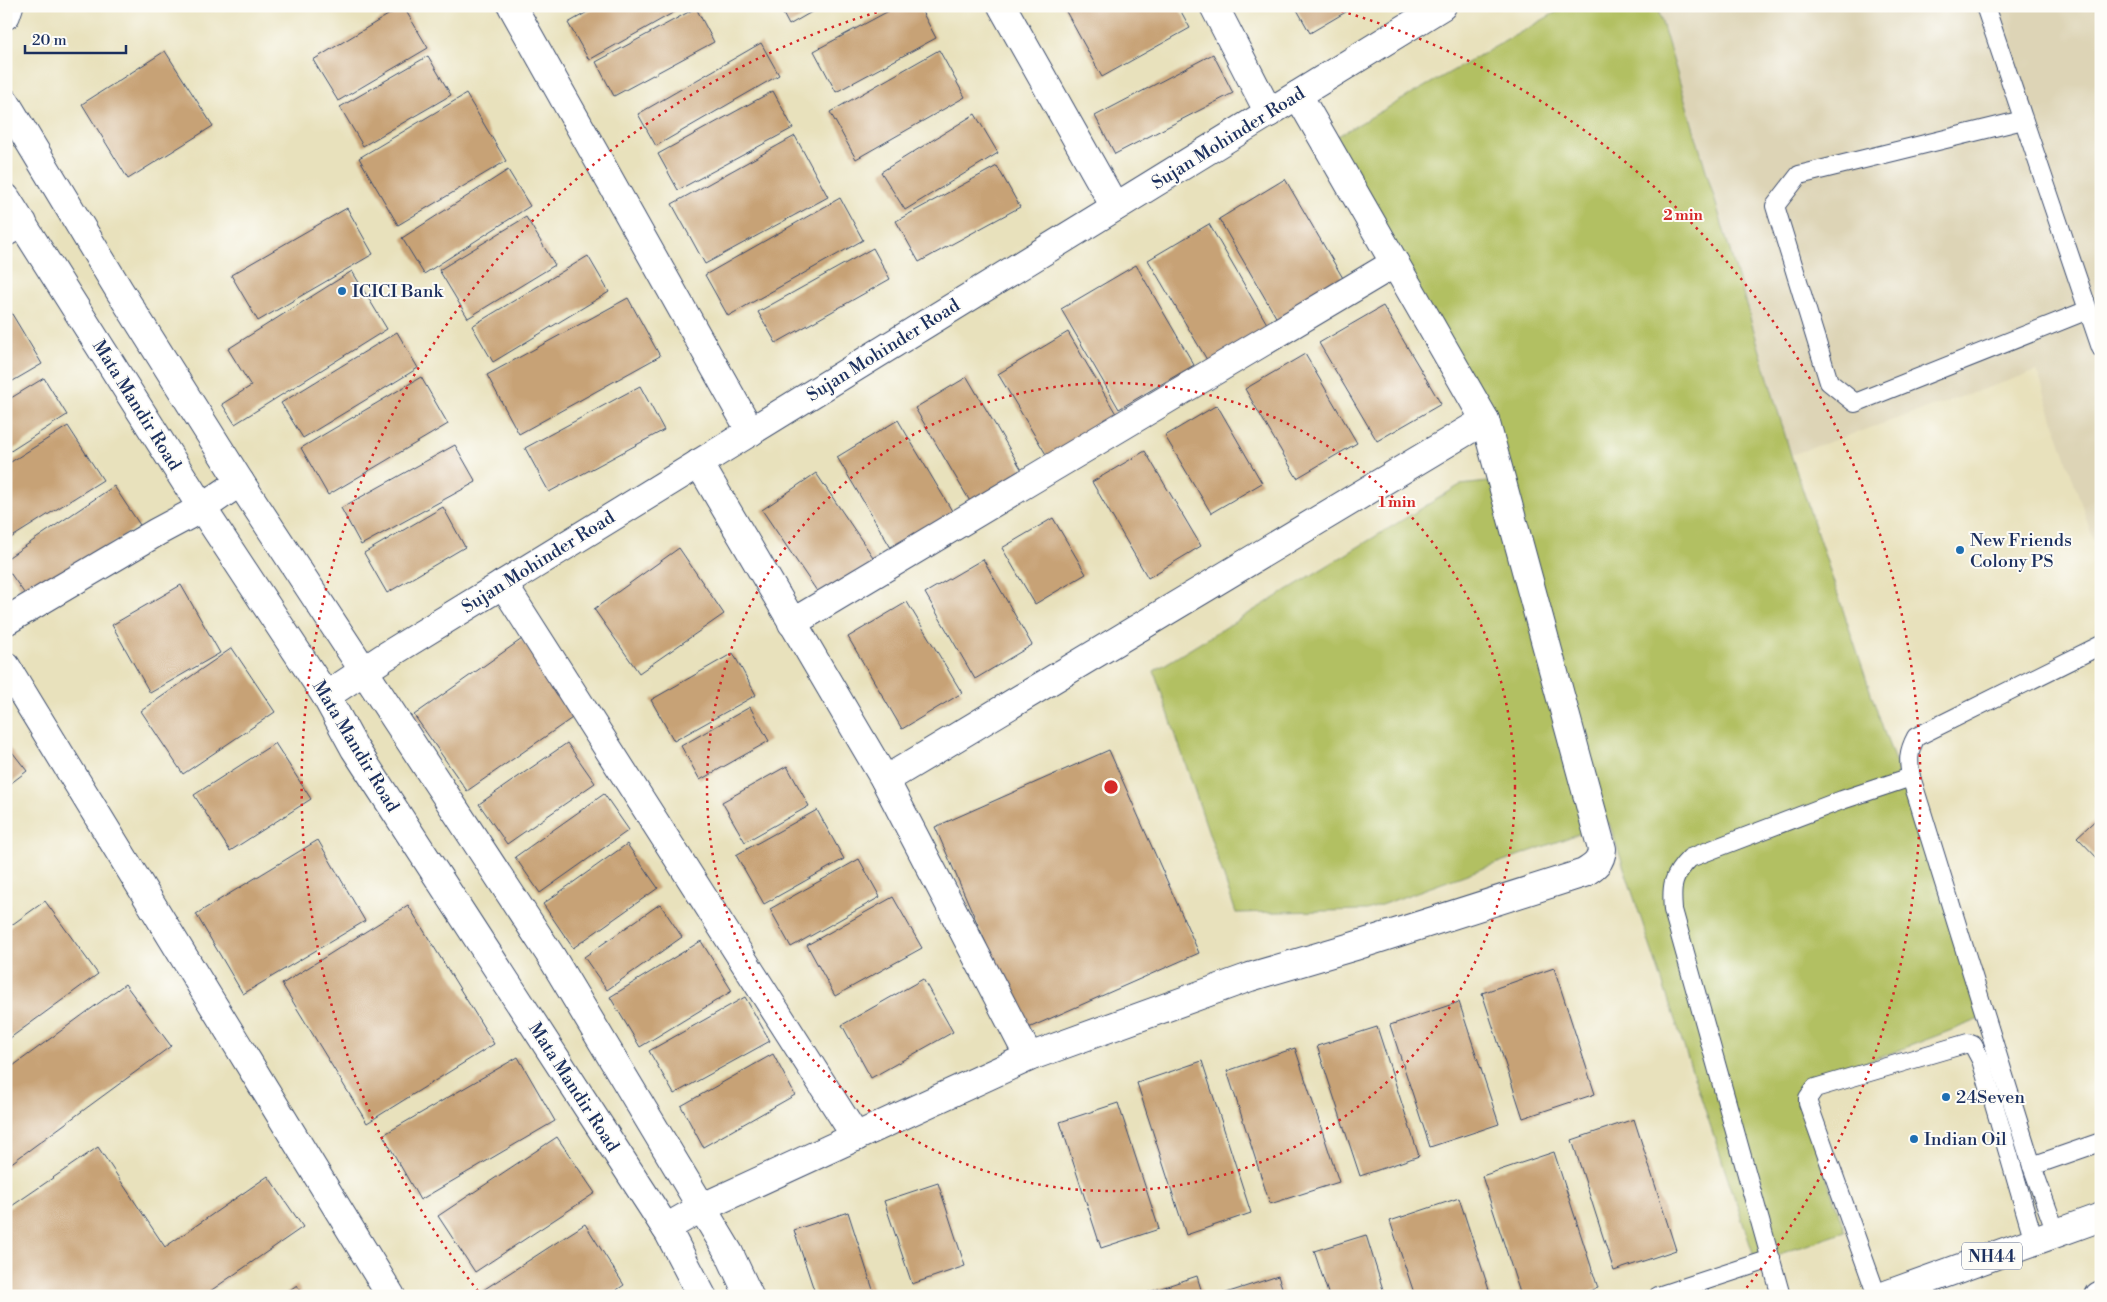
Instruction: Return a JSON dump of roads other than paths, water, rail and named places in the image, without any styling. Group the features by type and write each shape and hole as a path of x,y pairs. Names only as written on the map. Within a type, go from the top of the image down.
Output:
{"main road":[{"path":"6,15 9,6"},
{"path":"512,6 751,432"},
{"path":"1002,6 1116,207"},
{"path":"1214,6 1269,113"},
{"name":"Sujan Mohinder Road","path":"326,696 364,670 503,584 1269,113 1425,11"},
{"path":"666,1228 701,1208 1030,1057 1250,977 1355,946 1584,873 1596,866 1601,857 1602,849 1485,420 1298,94"},
{"path":"6,102 119,290 240,482 551,956 729,1254 749,1296"},
{"name":"Mata Mandir Road","path":"6,198 14,227 326,696 354,749 666,1228 702,1296"},
{"path":"792,623 1395,263"},
{"path":"885,780 1485,420"},
{"path":"699,464 885,780 1030,1057"},
{"path":"6,621 157,532 202,508 240,482"},
{"path":"503,584 856,1137"},
{"path":"6,666 391,1296"},
{"name":"NH44","path":"1883,1296 2101,1217"}],"lane":[{"path":"1985,6 2101,348"},
{"path":"2023,120 1799,174 1775,206 1829,382 1855,404 2088,310"},
{"path":"2045,1237 2032,1166 1911,777 1908,758 1909,750 1916,738 2101,645"},
{"path":"1781,1296 1673,910 1671,890 1680,868 1690,858 1842,800 1911,777"},
{"path":"1877,1296 1808,1103 1808,1098 1815,1088 1968,1043 1973,1045 1981,1060 2045,1237"},
{"path":"2032,1166 2101,1142"},
{"path":"1658,1296 1771,1259"}],"place":[{"name":"ICICI Bank","path":"342,291"},
{"name":"New Friends Colony PS","path":"1960,550"},
{"name":"24Seven","path":"1946,1097"},
{"name":"Indian Oil","path":"1914,1139"}]}
